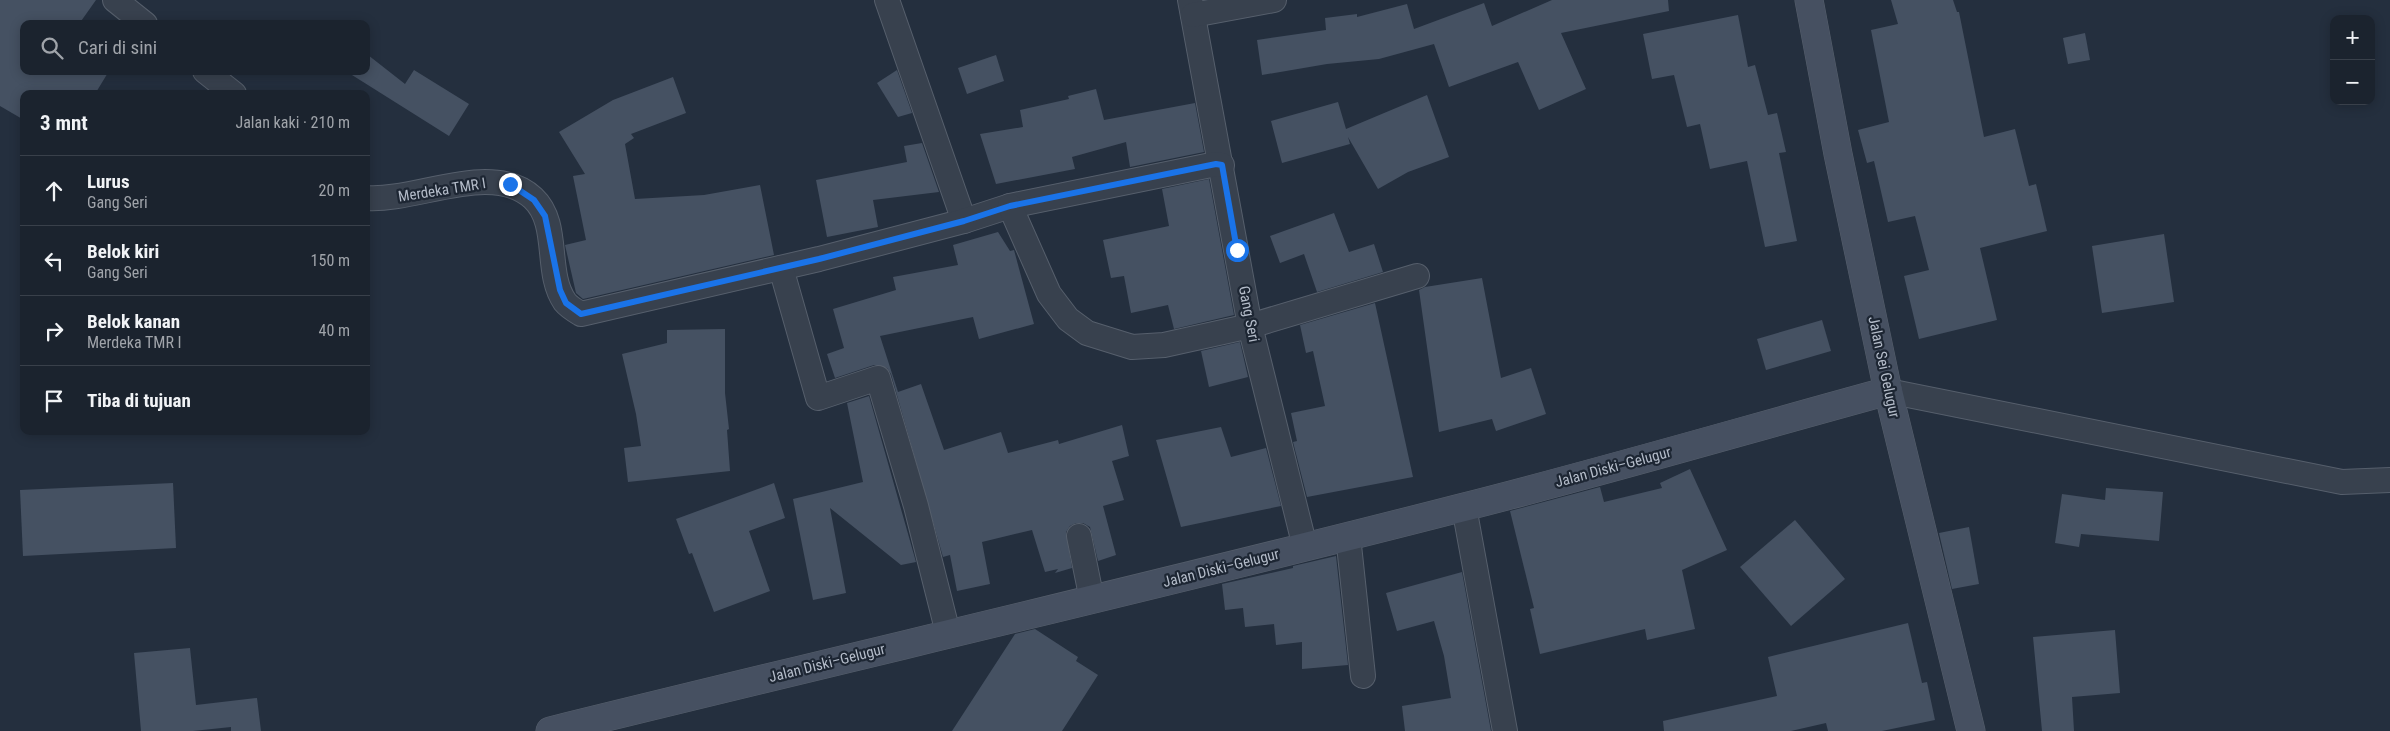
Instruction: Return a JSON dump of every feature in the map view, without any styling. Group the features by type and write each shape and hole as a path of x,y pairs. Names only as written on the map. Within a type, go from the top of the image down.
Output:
{"main road":[{"name":"Jalan Sei Gelugur","path":"1809,0 1838,154 1888,391 1971,731"},
{"name":"Jalan Diski–Gelugur","path":"550,731 948,633 1092,600 1464,507 1888,391"}],"street":[{"path":"115,0 140,20"},
{"path":"886,0 964,221"},
{"path":"1192,8 1274,0"},
{"name":"Gang Seri","path":"1192,8 1250,326 1305,547"},
{"path":"210,75 229,90"},
{"path":"948,633 916,506 878,378 818,398 781,268 964,221 1010,206 1182,169 1222,165"},
{"name":"Merdeka TMR I","path":"370,198 384,199 476,182 502,182 525,192 534,200 545,216 556,277 566,303 581,314 781,268"},
{"path":"1010,206 1049,294 1068,319 1087,333 1132,347 1164,345 1250,326 1418,276"},
{"path":"1888,391 2342,482 2390,480"},
{"path":"1464,507 1505,731"},
{"path":"1079,536 1092,600"},
{"path":"1348,536 1363,676"}],"building":[{"path":"0,0 96,0 82,20 20,20 20,75 107,75 97,90 20,90 20,118 0,106"},
{"path":"1552,0 1668,0 1669,11 1561,33 1586,89 1539,110 1518,62 1449,87 1434,44 1379,59 1327,64 1262,75 1257,40 1326,30 1325,18 1357,14 1357,17 1407,4 1414,29 1484,3 1492,26"},
{"path":"1891,0 1953,0 1957,12 1959,12 1984,137 2015,129 2029,186 2036,184 2047,231 1980,248 1997,320 1919,339 1904,276 1929,270 1915,216 1888,222 1874,161 1867,163 1858,130 1889,122 1871,30 1898,24"},
{"path":"1738,15 1748,67 1755,65 1768,115 1777,113 1786,152 1779,153 1797,241 1765,247 1747,161 1710,169 1700,124 1687,127 1674,75 1652,79 1643,34"},
{"path":"2085,33 2090,60 2068,64 2063,38"},
{"path":"996,55 1004,81 967,94 958,68"},
{"path":"370,57 405,84 414,70 469,104 449,136 352,75 370,75"},
{"path":"897,70 912,113 898,117 877,83"},
{"path":"673,77 686,113 631,134 634,138 625,144 635,199 704,195 760,185 774,255 583,299 576,293 565,245 586,240 573,176 585,174 559,132 613,100"},
{"path":"1096,89 1104,120 1195,103 1204,152 1130,167 1126,142 1072,157 1075,169 996,184 980,134 1023,127 1020,110 1069,99 1068,96"},
{"path":"1427,95 1449,157 1408,172 1378,189 1348,137 1350,144 1282,163 1271,121 1338,102 1346,129"},
{"path":"922,143 939,192 873,200 878,227 827,237 816,180 907,162 904,146"},
{"path":"1209,179 1234,315 1174,329 1168,305 1131,313 1124,276 1111,278 1103,240 1169,226 1162,189"},
{"path":"1334,213 1349,252 1374,244 1383,272 1317,292 1304,254 1280,263 1270,236"},
{"path":"998,232 1010,251 1014,250 1034,324 979,339 973,317 880,336 898,392 921,384 944,450 1001,432 1008,453 1058,440 1059,444 1122,425 1129,456 1112,461 1124,500 1103,506 1116,555 1098,561 1090,527 1083,523 1076,523 1070,526 1066,532 1072,568 1055,573 1058,569 1045,572 1032,530 982,542 990,584 957,591 950,555 943,557 891,374 887,368 874,365 835,378 827,354 844,348 833,309 896,290 893,277 958,265 953,245"},
{"path":"2164,234 2174,302 2102,313 2092,246"},
{"path":"1482,278 1501,378 1531,368 1546,414 1496,431 1492,419 1439,432 1419,290 1425,287"},
{"path":"1375,303 1413,477 1307,497 1293,442 1297,441 1291,413 1325,406 1313,351 1306,353 1300,325"},
{"path":"1822,320 1831,351 1766,370 1757,339"},
{"path":"725,329 725,393 729,429 727,430 730,471 628,482 624,448 641,446 636,414 622,354 667,343 667,330"},
{"path":"1240,342 1248,377 1209,387 1201,351"},
{"path":"869,396 916,562 901,565 830,508 846,593 813,600 793,499 863,482 847,403"},
{"path":"1221,427 1231,457 1266,448 1281,506 1181,527 1156,440"},
{"path":"1690,469 1727,550 1682,570 1695,629 1647,640 1645,629 1540,654 1530,609 1534,608 1510,511 1600,487 1604,502 1662,488 1660,483"},
{"path":"173,483 176,548 23,556 20,490"},
{"path":"774,483 785,518 749,531 770,591 714,612 692,553 689,554 676,519"},
{"path":"2106,488 2163,492 2159,541 2081,534 2079,547 2055,543 2062,494 2105,500"},
{"path":"1795,520 1845,579 1791,626 1740,567"},
{"path":"1969,527 1979,584 1952,589 1939,533"},
{"path":"1336,556 1348,665 1302,669 1302,642 1276,645 1274,624 1245,627 1243,608 1225,610 1222,584"},
{"path":"1462,572 1491,731 1405,731 1402,706 1451,698 1444,656 1434,621 1397,631 1386,593"},
{"path":"1908,623 1922,683 1927,682 1935,720 1882,731 1828,731 1826,723 1791,731 1664,731 1663,721 1777,696 1768,657"},
{"path":"1035,629 1078,657 1076,661 1098,675 1062,731 952,731 1015,634"},
{"path":"2115,630 2120,693 2072,697 2074,731 2042,731 2033,637"},
{"path":"190,648 196,705 257,698 261,731 231,731 231,727 193,731 141,731 134,653"}],"route":[{"path":"510,184 525,192 534,200 545,216 560,290 566,303 581,314 819,259 964,221 1010,206 1182,169 1216,164 1222,165 1237,250"}]}
